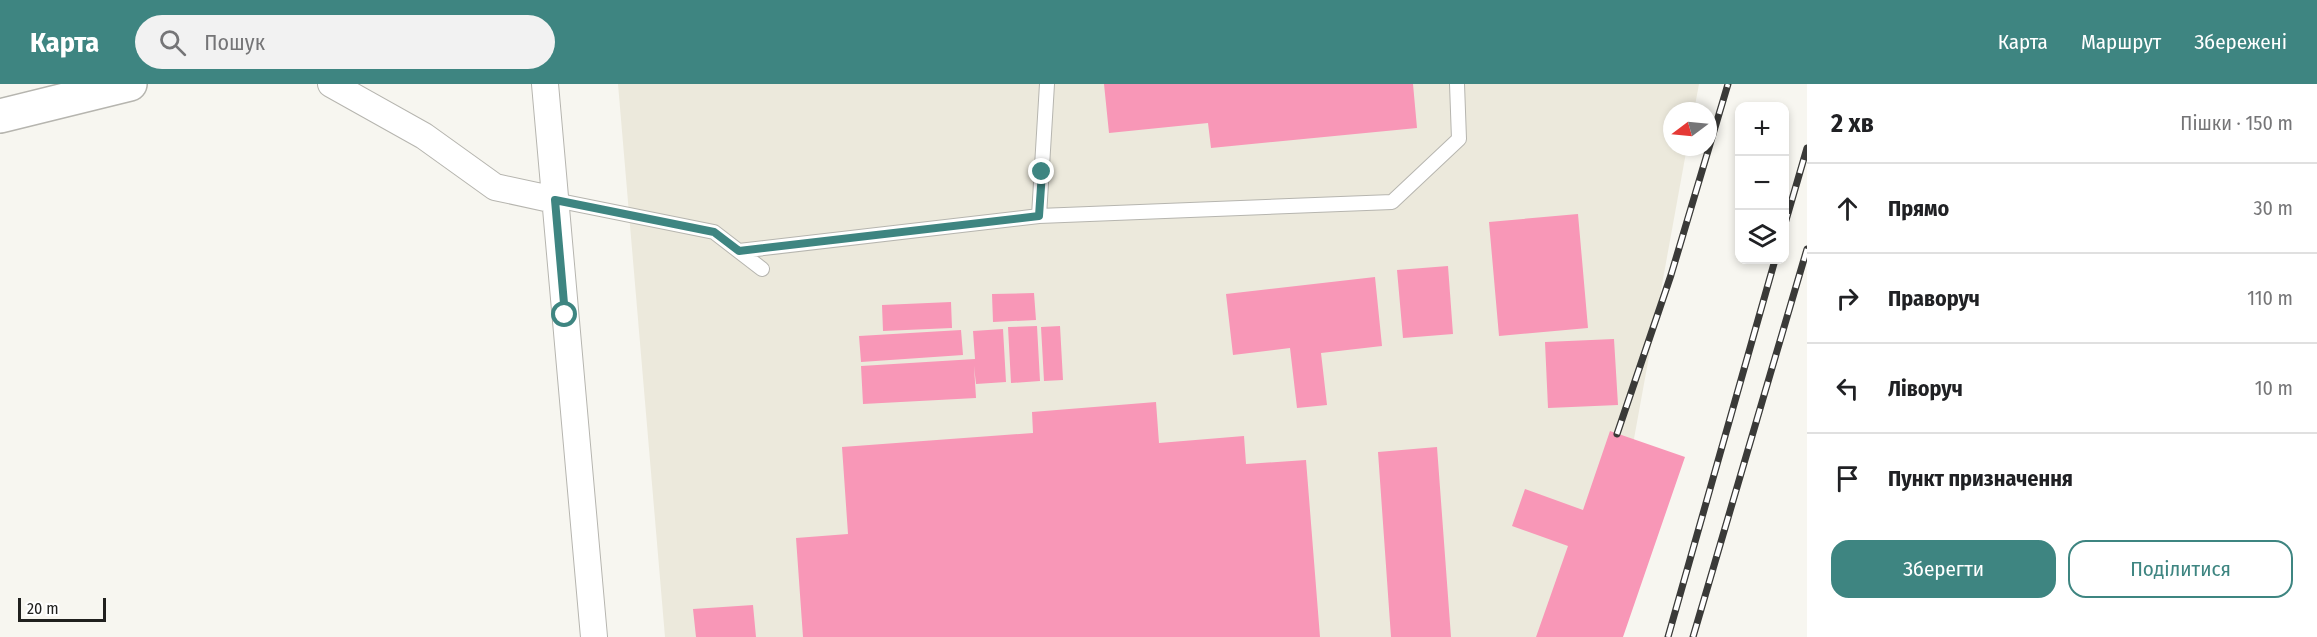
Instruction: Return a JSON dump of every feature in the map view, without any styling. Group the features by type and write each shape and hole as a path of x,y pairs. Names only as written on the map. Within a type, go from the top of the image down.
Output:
{"main road":[{"path":"0,116 130,84"}],"street":[{"path":"331,84 424,136 495,187 555,200"},
{"path":"545,84 594,637"}],"lane":[{"path":"1039,216 1047,84"},
{"path":"739,251 1039,216 1392,202 1458,139 1457,84"},
{"path":"555,200 714,232 762,269"}],"shaded area":[{"path":"618,84 1699,84 1696,102 1663,102 1663,156 1685,156 1598,637 665,637"}],"building":[{"path":"1104,84 1413,84 1417,128 1211,148 1208,123 1109,133"},
{"path":"1578,214 1588,328 1499,336 1489,222"},
{"path":"1448,266 1453,334 1403,338 1397,270"},
{"path":"1375,277 1382,346 1321,353 1327,405 1297,408 1290,348 1233,355 1226,294"},
{"path":"1034,293 1036,320 993,322 992,294"},
{"path":"951,302 952,328 883,331 882,305"},
{"path":"1037,326 1040,381 1011,383 1008,327"},
{"path":"1060,326 1063,380 1044,381 1041,327"},
{"path":"1003,329 1006,382 976,384 974,366 976,398 863,404 861,366 975,359 973,331"},
{"path":"961,330 963,355 861,362 859,336"},
{"path":"1614,339 1618,405 1548,408 1545,342"},
{"path":"1156,402 1159,443 1244,436 1246,464 1306,460 1320,637 803,637 796,538 848,534 842,447 1033,433 1032,412"},
{"path":"1610,431 1685,457 1623,637 1536,637 1568,546 1512,526 1525,489 1583,510"},
{"path":"1437,447 1451,637 1391,637 1378,452"},
{"path":"753,605 756,637 696,637 693,609"}],"railway":[{"path":"1617,434 1671,275 1728,84"},
{"path":"1789,210 1807,148"},
{"path":"1693,637 1807,249"},
{"path":"1668,637 1774,264"}],"route":[{"path":"565,315 555,200 714,232 739,251 1039,216 1042,172"}]}
